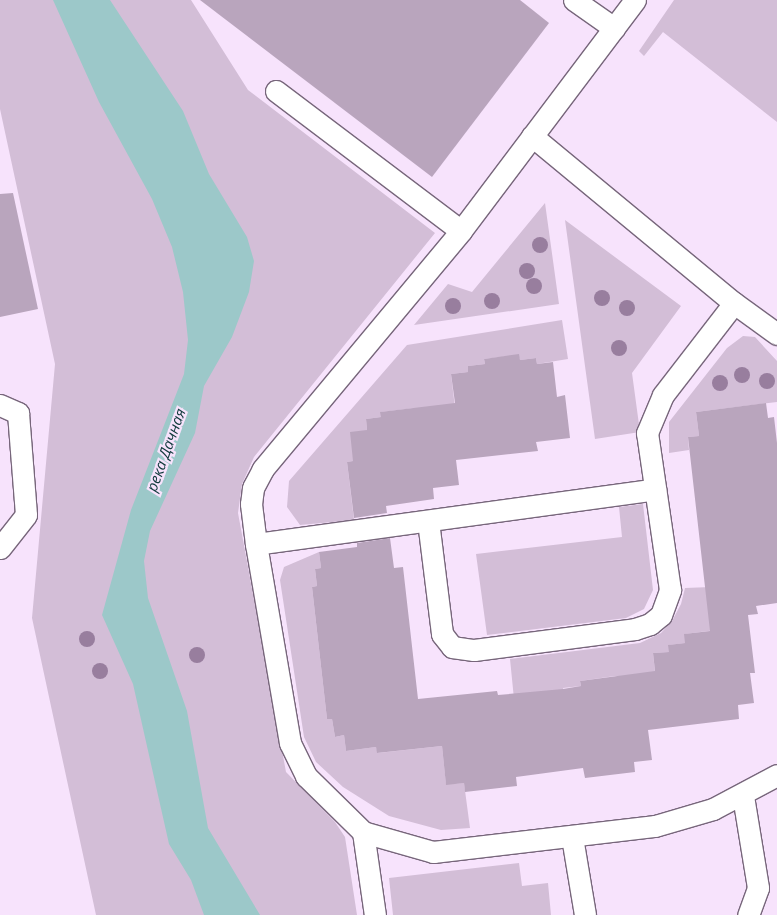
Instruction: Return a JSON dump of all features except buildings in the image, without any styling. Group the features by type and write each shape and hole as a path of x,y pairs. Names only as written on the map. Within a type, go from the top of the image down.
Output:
{"lane":[{"path":"574,0 614,28"},
{"path":"635,0 461,231 263,469 254,488 251,504 256,544 290,743 306,776 364,832 433,852 572,837 690,818 743,796 777,775"},
{"path":"276,91 461,231"},
{"path":"532,136 734,303 777,334"},
{"path":"428,521 442,634 452,647 474,650 636,629 650,624 660,615 670,590 647,433 653,413 662,396 734,303"},
{"path":"0,405 18,413 26,515 0,548"},
{"path":"256,544 655,489"},
{"path":"743,796 758,888 748,915"},
{"path":"364,832 375,915"},
{"path":"572,837 585,915"}],"shaded area":[{"path":"0,0 191,0 248,90 435,233 254,457 242,484 238,513 286,772 335,822 345,837 357,915 96,915 32,618 55,364 0,109"},
{"path":"674,0 777,0 777,122 663,32 644,56 639,51"},
{"path":"545,203 559,304 414,325 448,284 472,292"},
{"path":"565,220 681,306 632,373 640,432 595,439"},
{"path":"562,320 568,359 537,364 536,358 520,360 518,355 484,359 485,364 468,366 468,372 451,374 455,408 415,408 381,412 381,417 366,419 367,430 353,461 347,462 354,520 300,525 287,507 289,481 407,345"},
{"path":"743,336 755,337 777,361 777,402 696,412 699,436 688,437 689,450 669,453 669,422 727,348"},
{"path":"643,504 653,590 644,609 626,618 487,635 476,554 622,537 619,507"},
{"path":"319,552 321,568 315,569 317,586 312,587 327,719 332,719 335,737 344,735 346,751 376,747 378,753 442,746 446,784 464,783 470,828 441,830 389,816 343,787 316,762 304,737 280,580 284,567"},
{"path":"711,587 716,630 685,634 685,643 669,645 669,652 653,653 656,681 615,676 580,681 581,686 563,688 564,693 514,699 510,659 640,643 661,633 672,621 681,604 685,588"},
{"path":"519,863 522,886 548,883 551,915 393,915 389,878"}],"water":[{"name":"река Дачная","path":"53,0 110,0 183,111 209,174 247,237 254,261 249,292 232,337 204,386 195,433 150,531 144,561 148,598 187,711 208,828 260,915 204,915 191,880 169,844 133,684 102,615 131,510 184,374 188,340 183,292 172,247 152,199 99,102"}]}
